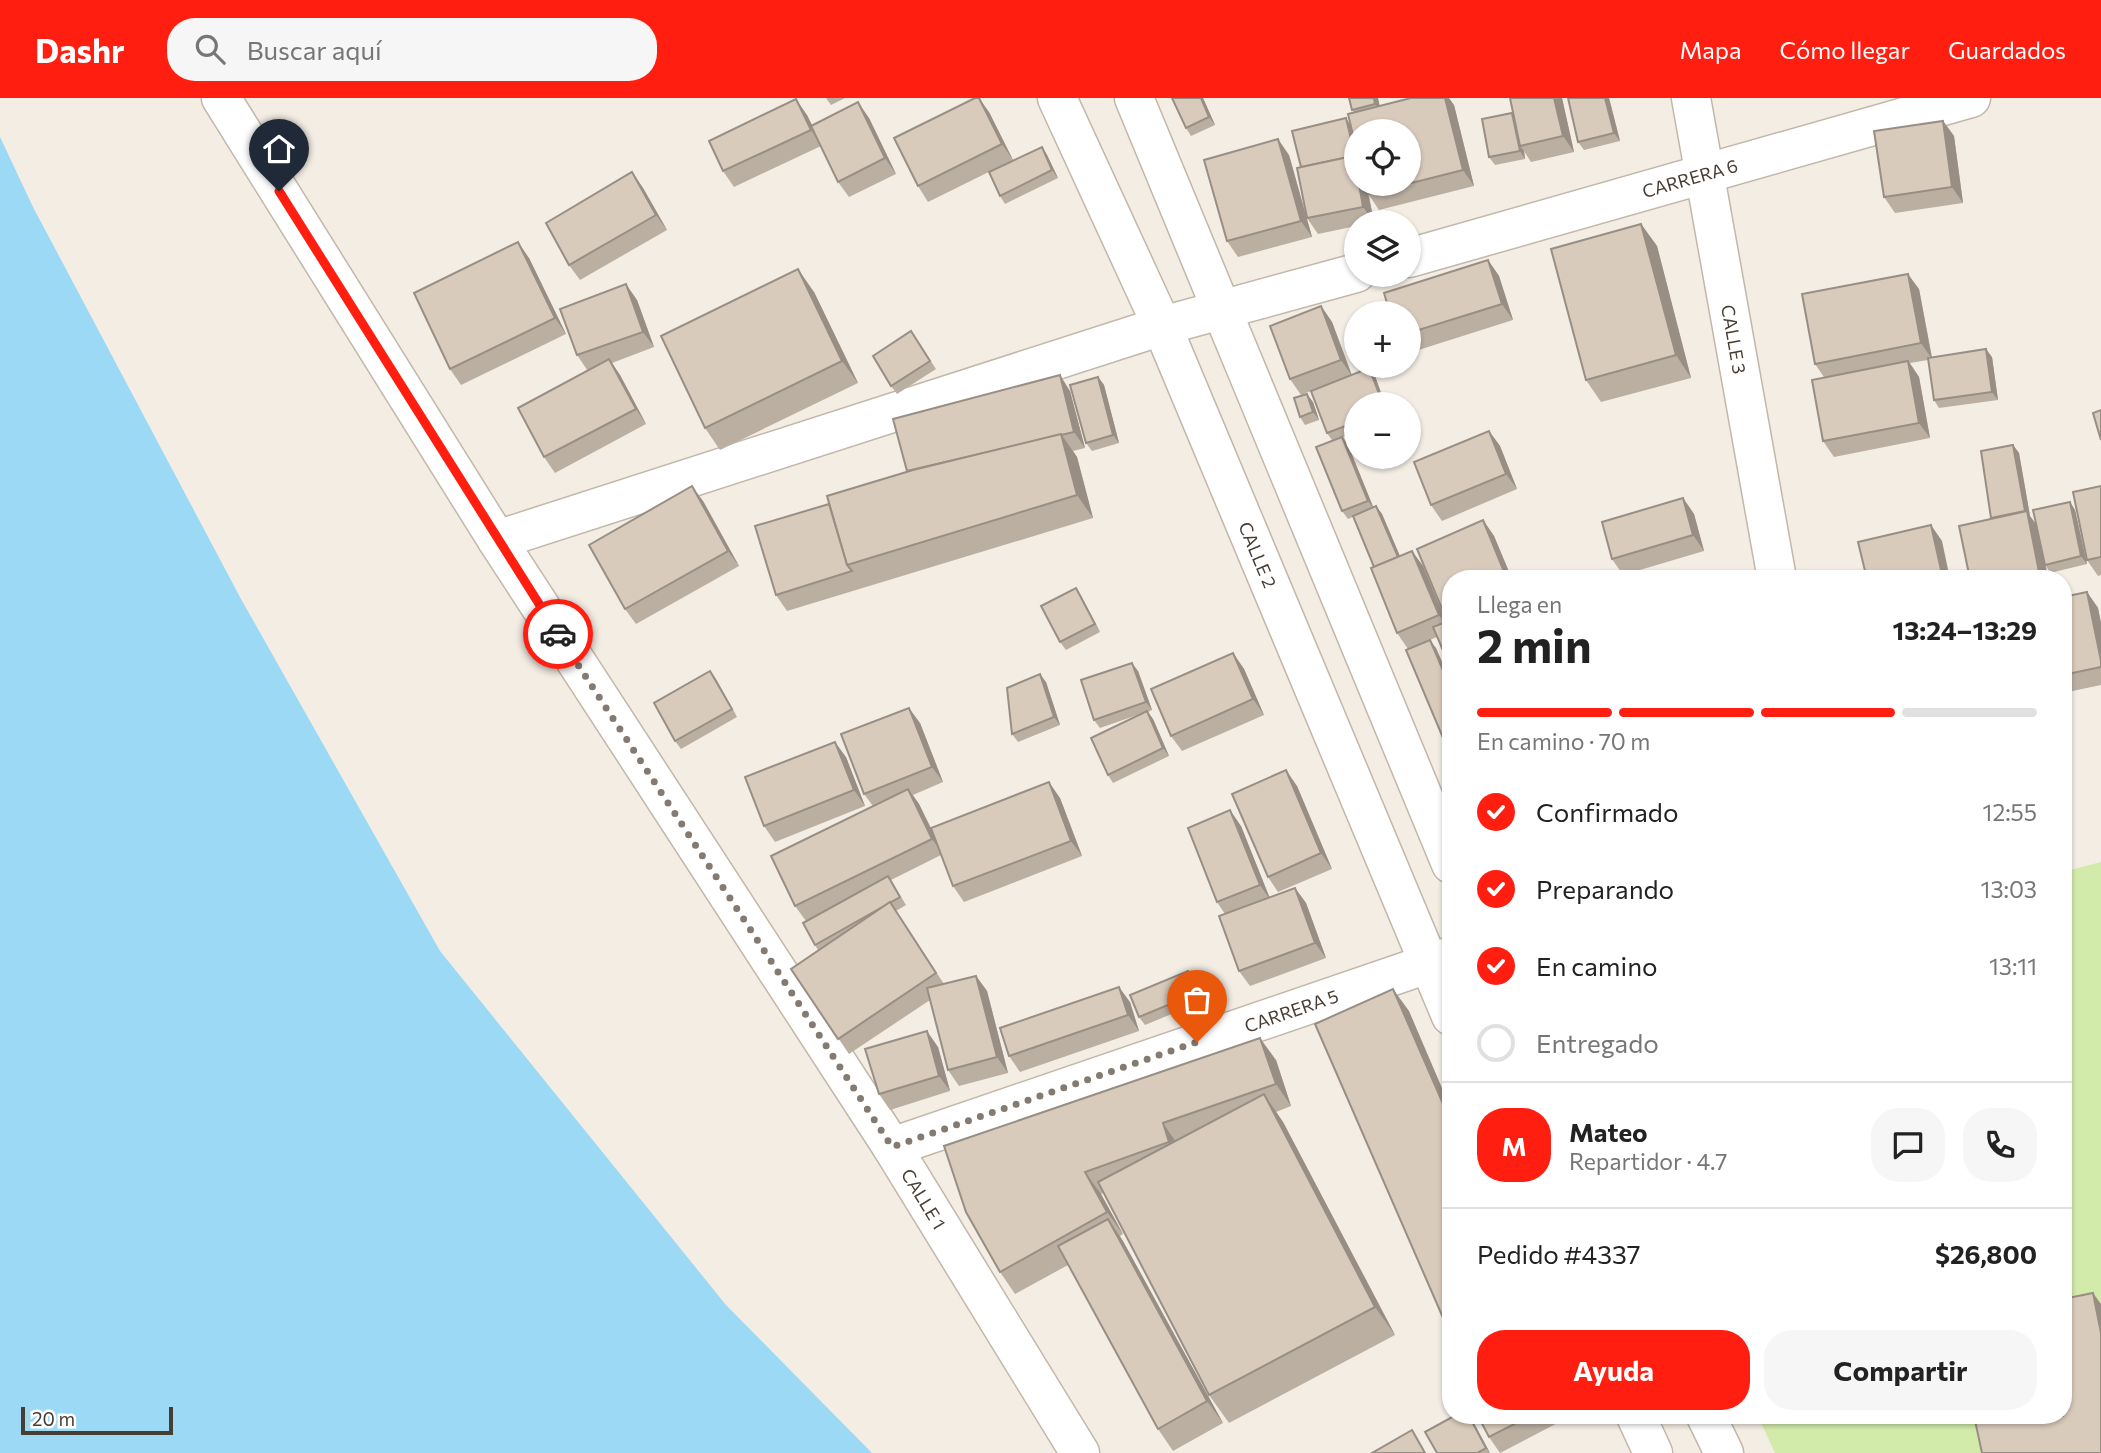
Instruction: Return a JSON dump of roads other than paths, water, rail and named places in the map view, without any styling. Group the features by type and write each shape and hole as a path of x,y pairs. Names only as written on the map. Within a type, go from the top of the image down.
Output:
{"street":[{"name":"CALLE 1","path":"221,98 497,540 892,1147 1080,1453"},
{"name":"CALLE 2","path":"1057,98 1162,326 1439,960"},
{"path":"1134,98 1442,842"},
{"name":"CALLE 3","path":"1690,98 1706,173 1775,570"},
{"name":"CARRERA 6","path":"1421,255 1971,98"},
{"path":"497,540 1162,326 1344,276"},
{"name":"CARRERA 5","path":"892,1147 1439,960"},
{"path":"1640,1424 1653,1453"},
{"path":"1710,1424 1724,1453"}],"water":[{"path":"0,137 33,207 241,599 440,951 726,1305 872,1453 0,1453"}]}
